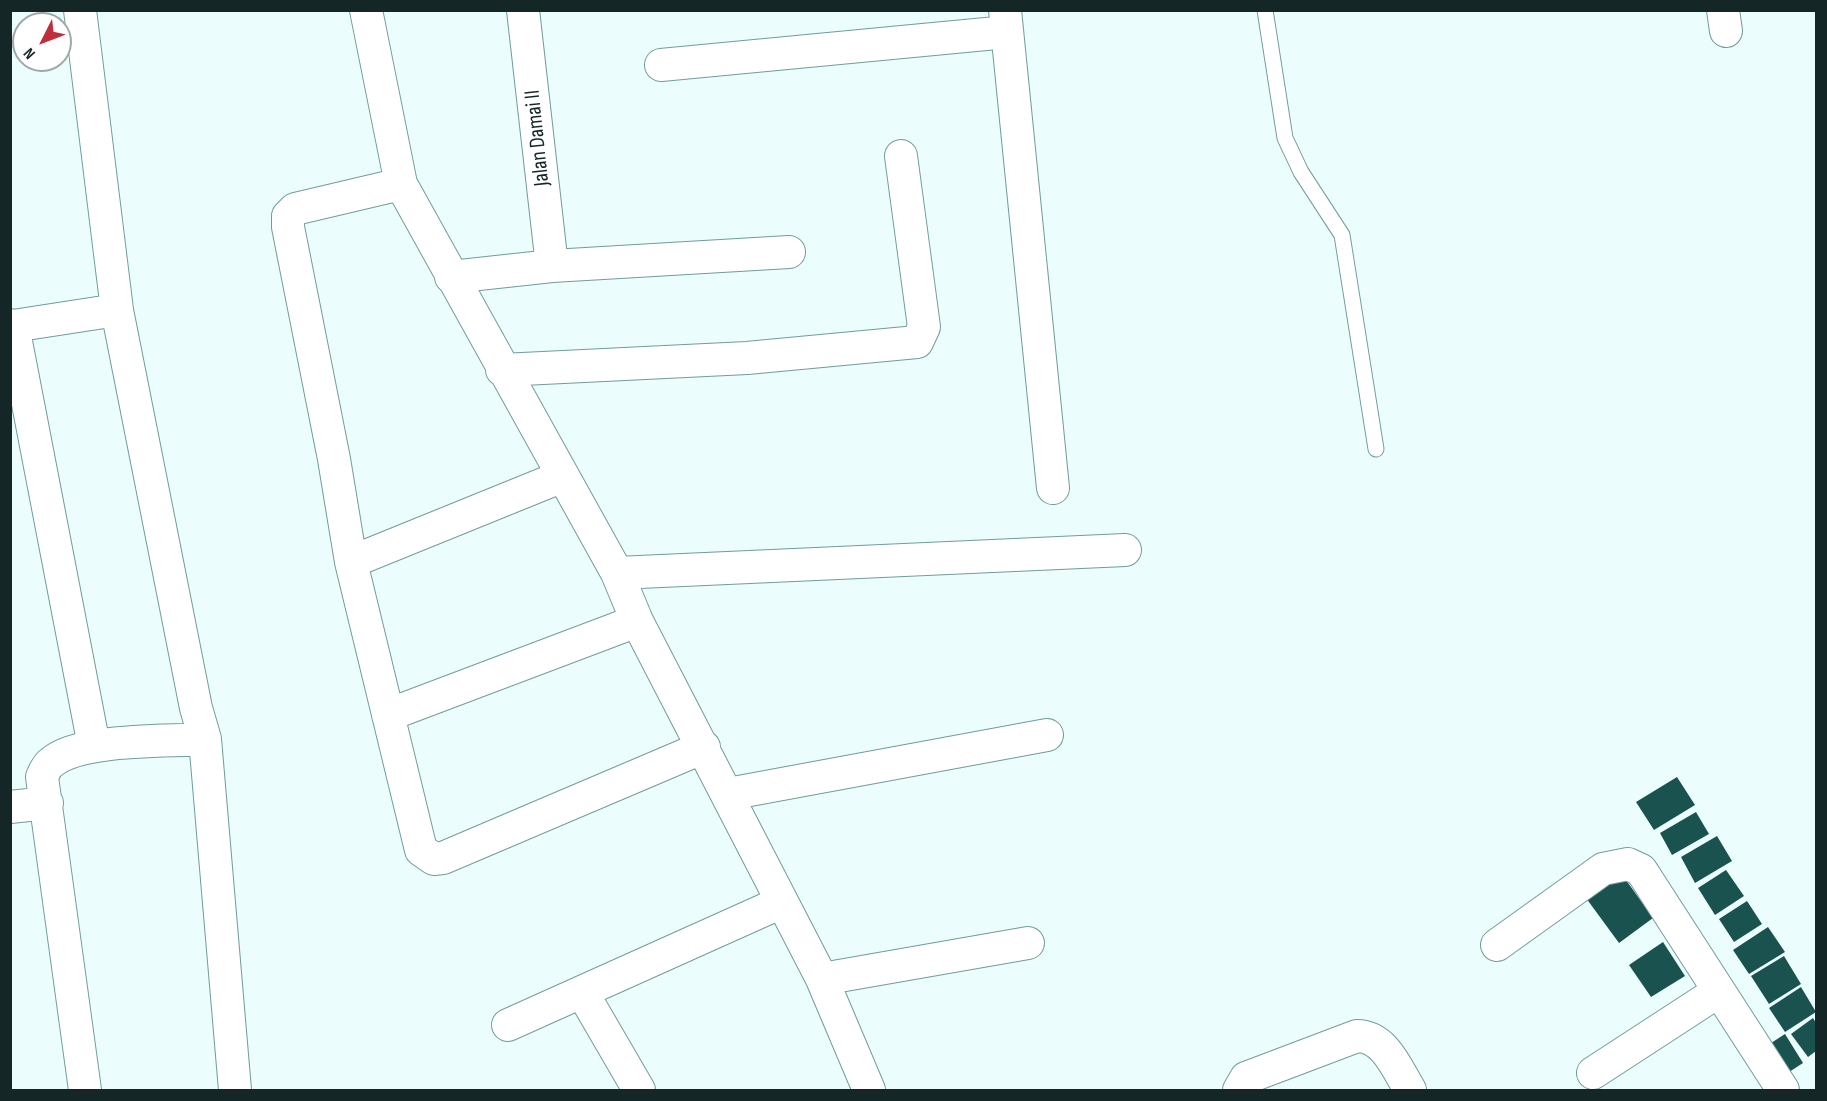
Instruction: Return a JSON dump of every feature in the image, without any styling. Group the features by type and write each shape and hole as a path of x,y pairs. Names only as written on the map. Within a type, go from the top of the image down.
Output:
{"street":[{"path":"80,10 117,310 196,708 205,739 235,1090"},
{"path":"366,10 401,183 502,370 617,573 637,621 822,979 869,1090"},
{"name":"Jalan Damai II","path":"523,10 552,266"},
{"path":"661,65 1006,21 1053,488"},
{"path":"502,370 747,358 917,342 924,327 901,156"},
{"path":"401,183 295,209 288,216 288,226 334,459 351,562 421,850 434,859 443,858 704,747"},
{"path":"451,277 552,266 789,252"},
{"path":"94,746 12,326 117,310"},
{"path":"351,562 562,476"},
{"path":"617,573 1125,550"},
{"path":"388,715 637,621"},
{"path":"728,794 1047,735"},
{"path":"85,1090 42,777 50,763 66,753 94,746 205,739"},
{"path":"10,807 47,803"},
{"path":"1497,945 1604,869 1628,864 1641,870 1783,1090"},
{"path":"508,1025 782,902"},
{"path":"822,979 1028,943"},
{"path":"1593,1073 1719,991"},
{"path":"582,992 639,1090"},
{"path":"1239,1090 1246,1078 1357,1036 1366,1036 1382,1046 1410,1090"}],"lane":[{"path":"1265,10 1285,138 1301,172 1342,235 1376,448"}],"building":[{"path":"1677,777 1695,805 1654,830 1636,802"},
{"path":"1696,812 1709,834 1672,855 1660,833"},
{"path":"1717,836 1732,861 1695,883 1681,857"},
{"path":"1726,870 1744,896 1715,915 1698,888"},
{"path":"1621,873 1653,918 1619,943 1586,898"},
{"path":"1747,901 1762,924 1734,942 1719,919"},
{"path":"1768,927 1785,952 1749,974 1733,950"},
{"path":"1663,942 1685,976 1651,997 1629,965"},
{"path":"1784,956 1801,984 1769,1004 1751,976"},
{"path":"1801,987 1816,1012 1785,1032 1769,1008"},
{"path":"1813,1018 1816,1023 1816,1051 1808,1057 1791,1034"},
{"path":"1785,1034 1803,1063 1786,1074 1768,1045"}]}
